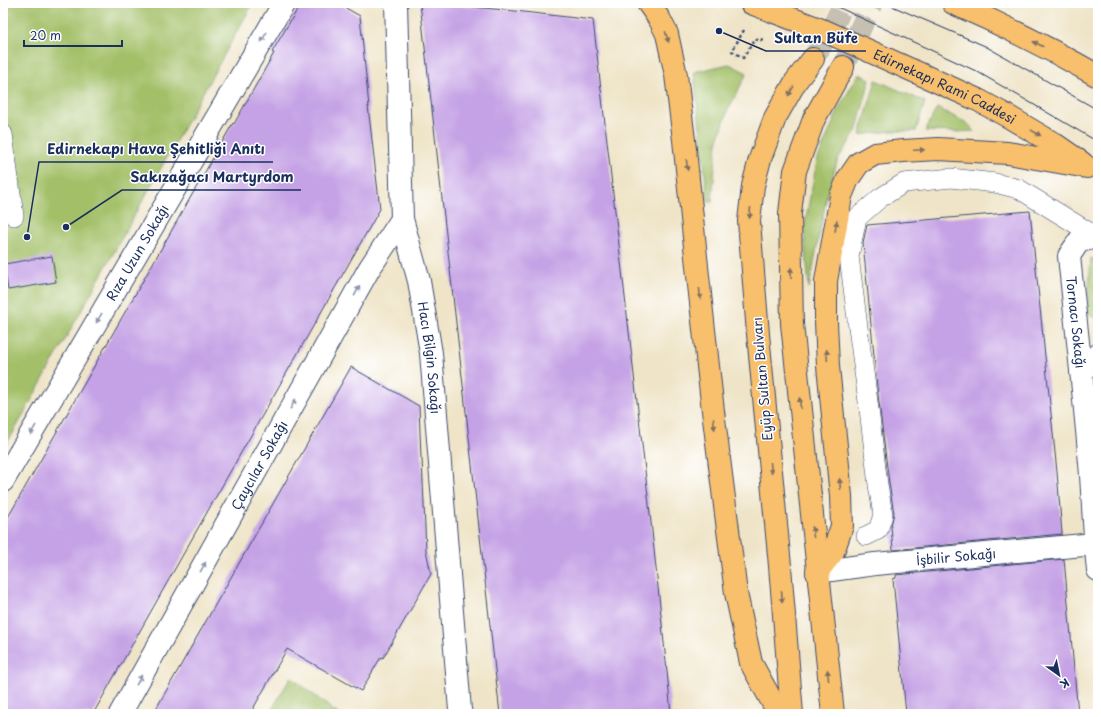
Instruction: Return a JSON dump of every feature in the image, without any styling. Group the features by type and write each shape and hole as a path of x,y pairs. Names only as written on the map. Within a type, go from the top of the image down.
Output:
{"main road":[{"path":"648,3 660,20 667,34 676,76 712,411 736,593 751,663 779,714"},
{"name":"Edirnekapı Rami Caddesi","path":"751,3 827,32 978,100 1009,116 1054,143 1092,171"},
{"path":"953,3 994,21 1098,76"},
{"name":"Eyüp Sultan Bulvarı","path":"792,714 780,566 757,326 750,222 753,186 760,160 775,118 796,81 813,59"},
{"path":"1073,62 1098,60"},
{"path":"833,714 792,324 790,213 795,171 814,119 844,67"},
{"path":"817,572 833,552 842,526 841,496 828,366 826,281 841,196 848,179 859,163 875,154 938,149 1008,153 1092,171"}],"street":[{"name":"Rıza Uzun Sokağı","path":"3,481 284,3"},
{"name":"Hacı Bilgin Sokağı","path":"396,3 402,219 419,281 430,353 461,714"},
{"name":"Çaycılar Sokağı","path":"120,714 369,269 402,219"},
{"name":"Tornacı Sokağı","path":"1097,237 1079,241 1069,256 1095,486 1095,544 1098,570"},
{"path":"1081,372 1098,355"},
{"name":"İşbilir Sokağı","path":"817,572 875,564 1095,544"}],"lane":[{"path":"3,134 14,216"},
{"path":"866,536 878,530 883,515 850,256 857,218 880,198 904,183 951,178 995,183 1019,189 1097,237"}],"path":[{"path":"746,26 732,51 743,58 755,38 760,42 764,37"}],"green space":[{"path":"3,3 253,3 3,451"},
{"path":"729,64 747,73 728,110 717,143 712,202 708,202 694,72"},
{"path":"859,74 870,79 856,132 838,159 827,195 809,288 804,229 817,161 840,106"},
{"path":"876,80 925,102 916,131 892,131 860,135"},
{"path":"937,108 967,123 975,131 925,131"},
{"path":"1091,258 1098,262 1098,320 1087,313"},
{"path":"291,677 338,714 269,714"}],"building":[{"path":"301,3 337,3 360,16 369,107 368,106 380,209 93,714 3,714 3,526 233,123 234,124 274,53 272,52"},
{"path":"420,3 515,11 593,20 652,531 671,714 500,714"},
{"path":"1030,211 1062,534 893,550 891,526 894,513 877,386 863,243 867,225"},
{"path":"52,256 56,282 8,290 4,264"},
{"path":"351,367 419,406 426,550 431,574 383,658 381,657 361,691 287,649 250,714 153,714"},
{"path":"1064,559 1078,714 906,714 893,579 896,578 896,575"}],"tunnel":[{"path":"813,59 833,26 844,3"},
{"path":"843,67 872,3"}],"tram line":[{"path":"825,3 842,9 976,71 1098,142"},
{"path":"885,3 985,46 1098,110"}],"place":[{"name":"Sultan Büfe","path":"719,31"},
{"name":"Sakızağacı Martyrdom","path":"66,227"},
{"name":"Edirnekapı Hava Şehitliği Anıtı","path":"27,237"}]}
